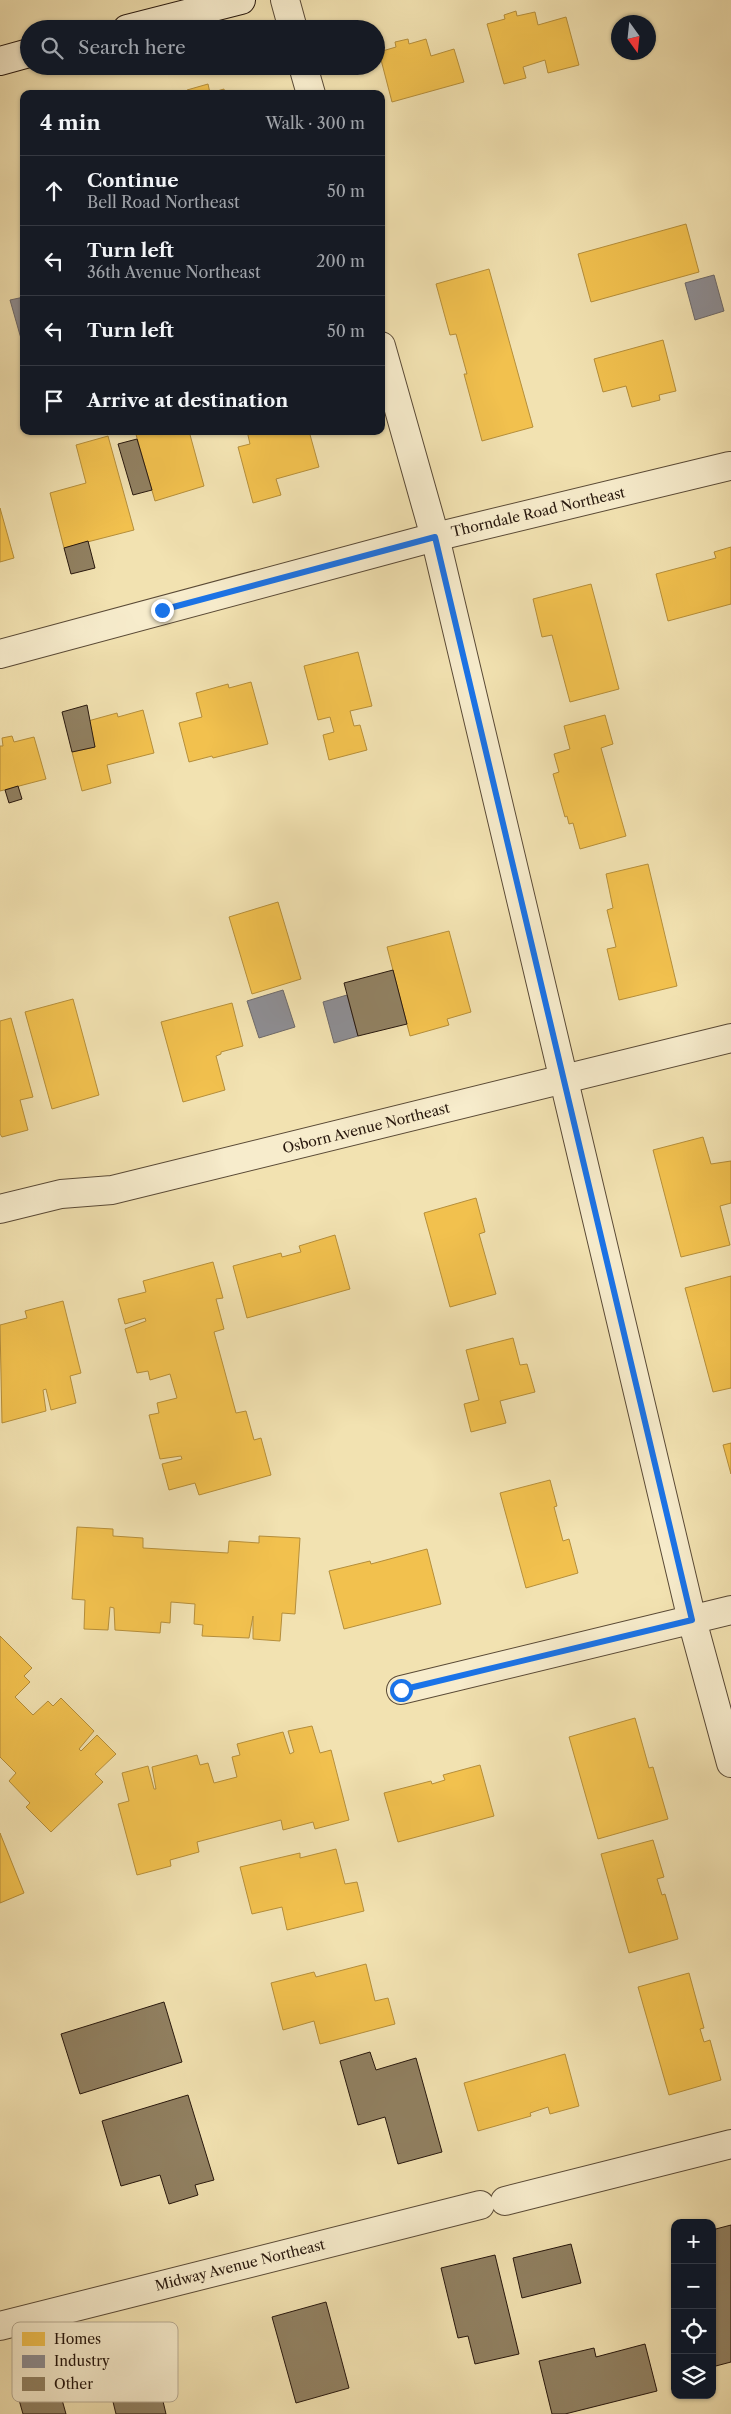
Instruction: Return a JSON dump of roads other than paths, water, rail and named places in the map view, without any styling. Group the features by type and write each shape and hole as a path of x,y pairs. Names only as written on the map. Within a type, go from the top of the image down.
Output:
{"street":[{"path":"162,20 241,0"},
{"path":"285,0 291,20"},
{"path":"0,61 20,56"},
{"path":"306,75 310,90"},
{"path":"385,360 435,537 692,1620 731,1764"},
{"name":"Thorndale Road Northeast","path":"0,654 435,537 729,466"},
{"name":"Osborn Avenue Northeast","path":"0,1209 61,1194 112,1190 731,1038"},
{"path":"401,1690 731,1610"},
{"name":"Midway Avenue Northeast","path":"16,2322 731,2144"}]}
